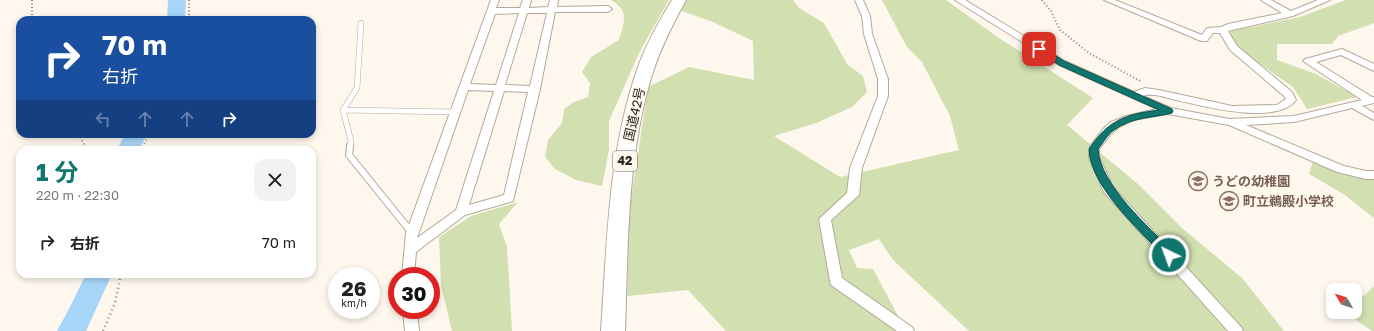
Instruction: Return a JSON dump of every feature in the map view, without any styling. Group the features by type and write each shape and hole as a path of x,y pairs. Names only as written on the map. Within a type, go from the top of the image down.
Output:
{"highway":[{"name":"国道42号","path":"613,331 619,227 627,147 642,79 661,32 679,0"}],"street":[{"path":"408,267 412,233 495,0"},
{"path":"859,0 866,16 868,34 883,79 883,96 856,168 853,195 825,219 836,281 907,331"},
{"path":"959,0 1062,63 1132,96 1169,111 1229,122 1341,169 1366,175 1374,175"},
{"path":"1108,0 1204,39 1210,30 1222,30 1228,27 1290,14 1323,0"},
{"path":"1265,0 1290,14"},
{"path":"492,11 525,5 553,5 608,9"},
{"path":"461,212 525,5"},
{"path":"410,250 461,212 509,198 553,5"},
{"path":"1132,96 1145,91 1162,93 1232,109 1279,108 1291,100 1288,94 1233,48 1222,30"},
{"path":"1372,101 1308,61 1342,52 1374,68"},
{"path":"464,87 535,89"},
{"path":"1229,122 1294,119 1372,101"},
{"path":"1355,106 1374,117"},
{"path":"1169,111 1140,115 1121,122 1110,129 1094,149 1094,157 1108,189 1236,331"},
{"path":"411,319 412,331"}],"lane":[{"path":"361,23 357,88 343,110 351,141 349,155 412,233"},
{"path":"343,110 455,112"}],"path":[{"path":"32,0 32,16"},
{"path":"189,0 189,16"},
{"path":"1042,0 1051,11 1060,30 1089,53 1162,93"},
{"path":"103,331 109,321 119,291 121,278"}],"green space":[{"path":"611,0 669,0 639,53 609,121 609,150 602,186 576,180 555,169 545,157 548,140 562,123 564,109 574,102 588,97 590,83 582,72 591,57 619,40 624,17 621,8"},
{"path":"687,0 793,0 799,8 824,23 847,64 863,76 867,92 852,107 816,123 774,136 840,177 959,150 950,116 922,62 907,47 882,0 946,0 999,38 1093,98 1067,125 1139,185 1182,228 1242,278 1284,331 969,331 893,260 879,239 849,250 857,268 873,269 906,331 726,331 688,290 627,296 631,200 648,87 689,67 754,80 753,41 713,22 679,10"},
{"path":"1346,0 1374,0 1374,23 1338,36 1332,44 1277,44 1277,60 1316,74 1357,97 1307,109 1293,87 1250,57 1229,37 1231,31 1300,17"},
{"path":"1314,157 1374,175 1374,218 1345,195 1309,174"},
{"path":"518,202 499,224 507,247 512,331 452,331 441,285 439,237 471,216"},
{"path":"1374,286 1374,331 1355,319 1362,319 1362,297"}],"waterway":[{"path":"176,16 177,0"},
{"path":"130,146 134,138"},
{"path":"71,331 81,314 97,278"}],"place":[{"name":"うどの幼稚園","path":"1198,181"},
{"name":"町立鵜殿小学校","path":"1229,201"}],"route":[{"path":"1039,49 1062,63 1132,96 1169,111 1140,115 1121,122 1110,129 1094,149 1094,157 1108,189 1169,255"}]}
